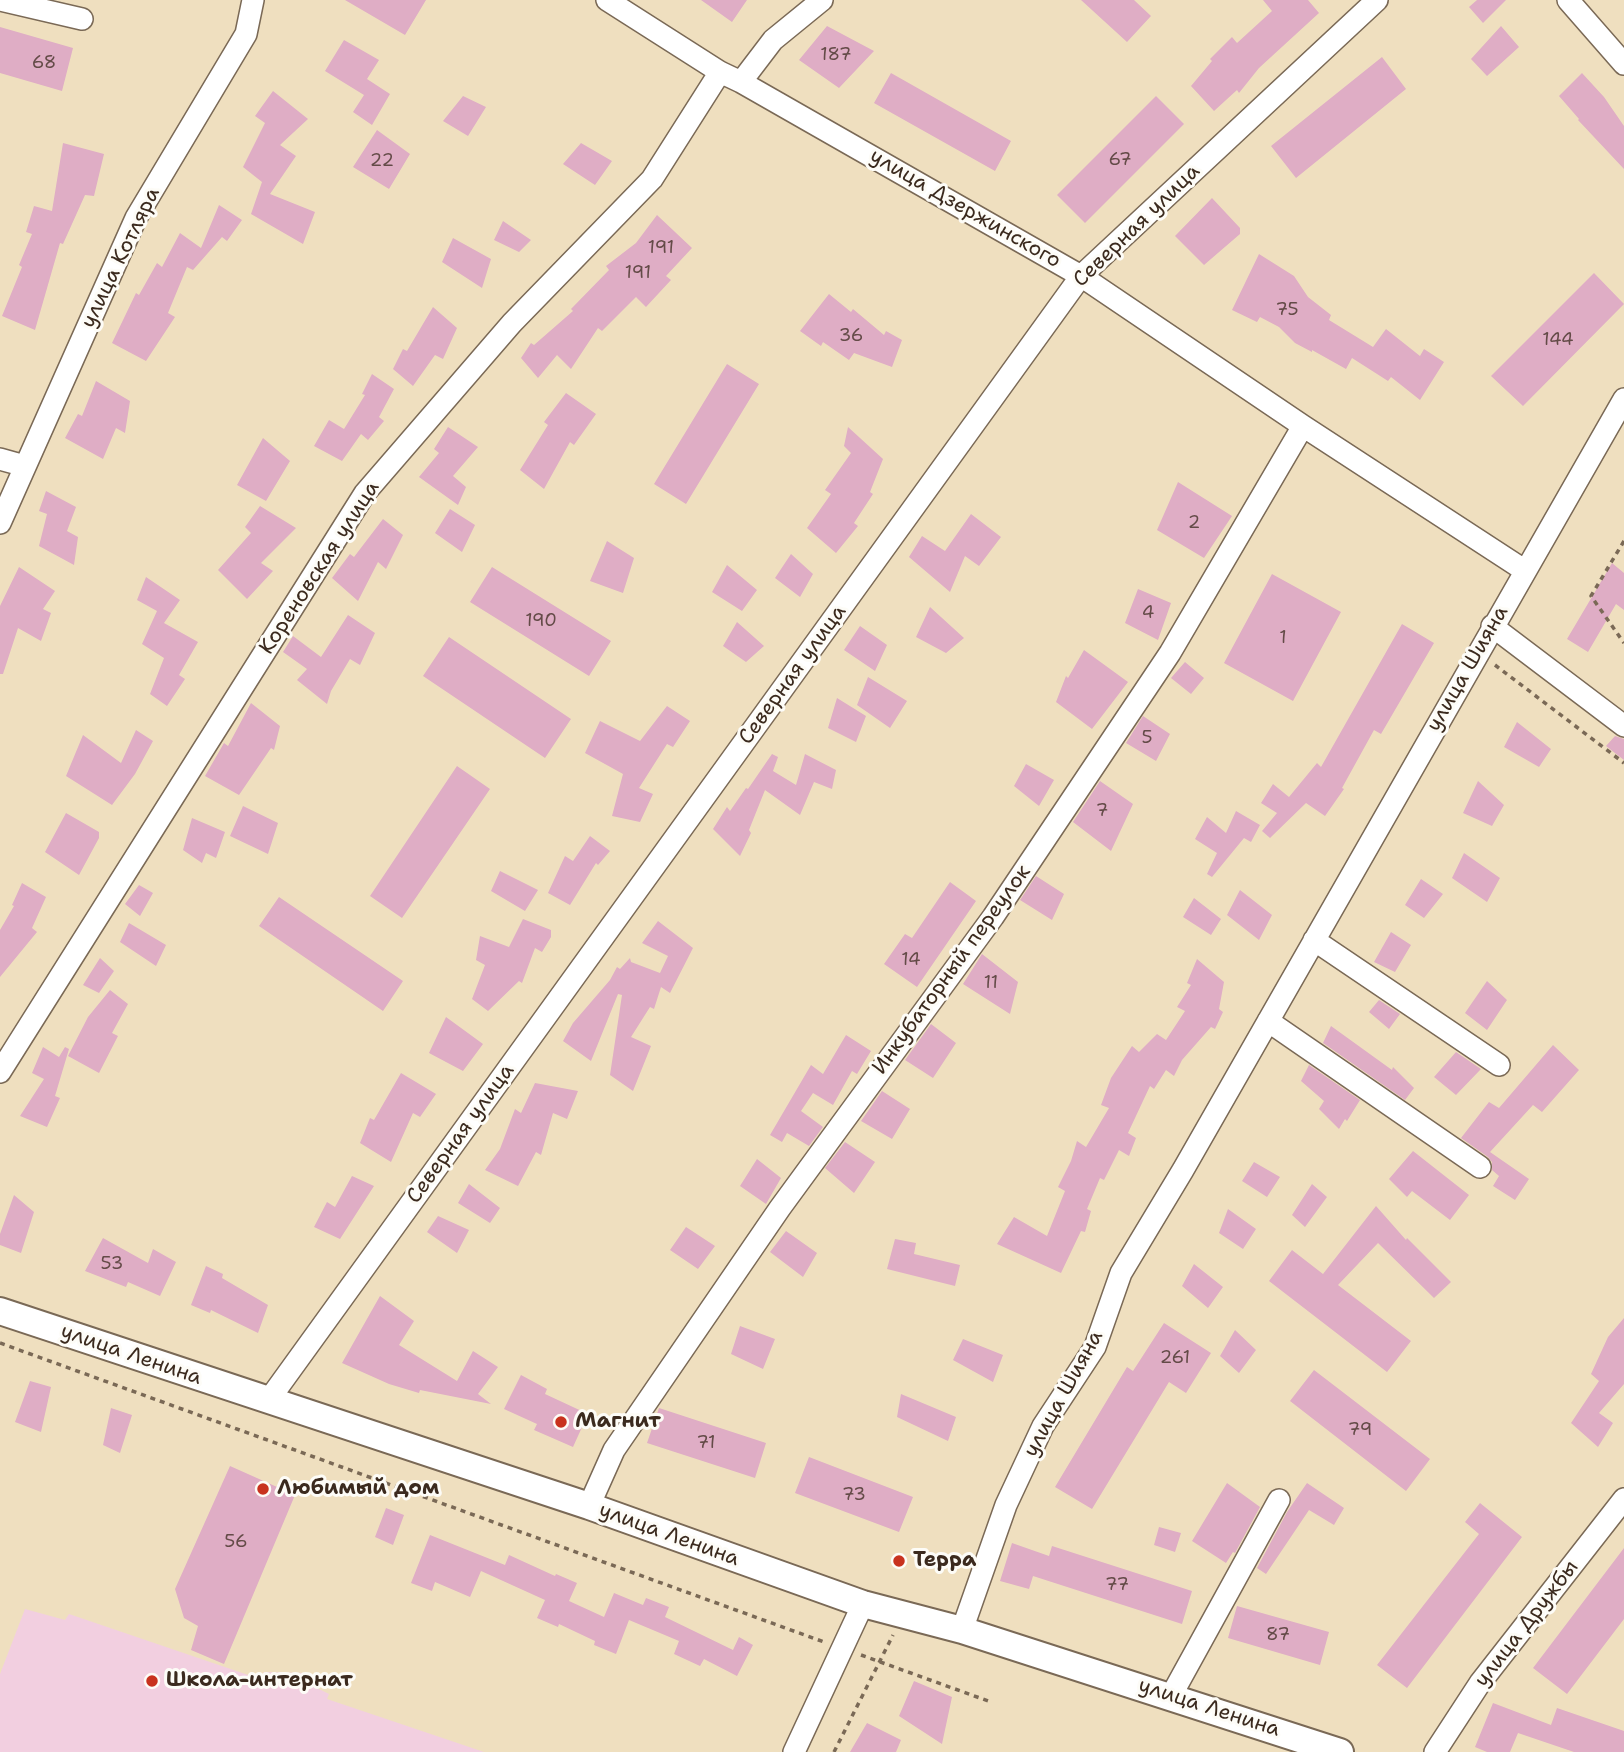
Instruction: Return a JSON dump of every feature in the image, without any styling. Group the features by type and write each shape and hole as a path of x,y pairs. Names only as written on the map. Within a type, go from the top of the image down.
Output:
{"main road":[{"name":"улица Ленина","path":"0,1311 589,1506 863,1604 962,1630 1171,1696 1284,1742 1340,1752"}],"street":[{"path":"0,0 82,19"},
{"name":"улица Котляра","path":"0,523 136,218 246,34 253,0"},
{"path":"741,82 774,40 822,0"},
{"name":"Северная улица","path":"268,1401 1082,276 1377,0"},
{"path":"1568,0 1624,64"},
{"name":"улица Дзержинского","path":"620,3 720,72 1082,276 1303,426 1524,570"},
{"name":"Кореновская улица","path":"0,1072 365,493 512,323 652,179 720,72"},
{"name":"улица Шияна","path":"962,1630 1006,1506 1043,1426 1096,1347 1121,1273 1183,1170 1624,399"},
{"name":"Инкубаторный переулок","path":"589,1506 614,1450 780,1208 993,917 1170,653 1303,426"},
{"path":"0,459 25,466"},
{"path":"1492,626 1624,726"},
{"path":"1314,940 1499,1066"},
{"path":"1268,1021 1480,1167"},
{"name":"улица Дружбы","path":"1435,1752 1480,1684 1624,1499"},
{"path":"1171,1696 1279,1500"},
{"path":"794,1752 863,1604"}],"path":[{"path":"1624,541 1591,596 1624,643"},
{"path":"1489,660 1624,763"},
{"path":"0,1343 835,1646"},
{"path":"834,1752 893,1635"},
{"path":"861,1655 991,1702"}],"shaded area":[{"name":"Школа-интернат","path":"25,1609 65,1620 69,1614 260,1679 264,1672 306,1673 305,1682 329,1694 327,1699 484,1752 0,1752 0,1674"}],"building":[{"path":"345,0 426,0 405,35"},
{"path":"701,0 747,0 732,22"},
{"path":"1081,0 1134,0 1151,16 1127,42"},
{"path":"1263,0 1308,0 1319,13 1259,68 1239,93 1237,90 1214,111 1191,86 1212,61 1210,59 1232,37 1237,43 1272,11"},
{"path":"1477,0 1506,0 1483,23 1469,7"},
{"path":"827,26 874,51 839,88 799,60"},
{"path":"1501,26 1519,47 1487,76 1471,59"},
{"path":"0,27 73,48 62,91 0,73"},
{"path":"344,40 379,60 367,79 390,94 372,125 353,112 364,95 325,71"},
{"path":"1382,57 1406,89 1296,178 1271,146"},
{"path":"891,73 1011,141 995,171 874,103"},
{"path":"1582,73 1604,97 1624,126 1624,169 1559,96"},
{"path":"273,91 308,119 280,145 296,156 270,194 315,212 303,244 251,214 262,182 243,167 265,123 255,116"},
{"path":"463,96 486,107 468,136 443,121"},
{"path":"1156,96 1184,124 1085,223 1057,195"},
{"path":"377,130 410,154 389,189 353,167"},
{"path":"63,143 104,154 94,196 85,195 63,244 60,243 35,330 2,316 32,234 26,232 34,206 52,211"},
{"path":"581,143 612,161 595,185 563,164"},
{"path":"1212,198 1240,228 1240,234 1204,265 1175,236"},
{"path":"219,205 242,220 227,241 222,237 193,270 187,267 168,313 175,317 146,361 112,343 136,293 139,295 157,263 162,267 180,233 201,248"},
{"path":"657,215 692,248 666,276 671,280 646,307 636,297 602,331 598,328 571,369 557,355 538,378 521,358 531,343 534,345 573,311 571,309 609,270 606,266 636,243"},
{"path":"503,221 531,240 519,252 494,240"},
{"path":"453,238 491,259 482,288 442,262"},
{"path":"1259,254 1294,276 1308,297 1331,315 1329,320 1373,347 1386,329 1420,356 1424,349 1444,362 1420,400 1391,377 1388,381 1352,358 1346,369 1295,343 1279,327 1260,317 1257,322 1232,310"},
{"path":"1594,273 1624,304 1523,406 1491,376"},
{"path":"829,294 851,312 853,309 884,335 886,331 902,340 892,367 854,353 849,360 823,342 821,346 800,331"},
{"path":"433,307 457,328 443,359 435,355 413,386 393,369 403,349 407,351"},
{"path":"727,364 759,384 686,504 654,484"},
{"path":"372,374 394,389 379,417 384,421 368,440 361,434 342,461 314,446 329,420 344,429 365,395 362,394"},
{"path":"96,381 130,401 125,433 116,428 103,459 65,438 78,414 82,416"},
{"path":"566,393 596,414 574,445 570,442 544,489 520,470 548,425 544,422"},
{"path":"448,427 478,447 453,476 466,487 458,505 419,477 439,453 434,449"},
{"path":"848,427 883,459 870,492 873,494 854,523 858,526 836,553 807,528 831,494 825,490 851,453 844,446"},
{"path":"263,438 290,461 266,501 237,485"},
{"path":"1178,482 1232,516 1204,558 1157,530"},
{"path":"46,491 76,507 67,531 78,537 74,565 39,546 47,514 39,511"},
{"path":"260,506 296,528 261,563 273,571 247,599 218,570 251,533 245,527"},
{"path":"450,509 475,525 462,552 435,533"},
{"path":"971,514 1001,537 979,566 965,556 950,592 909,557 922,536 945,551"},
{"path":"383,519 403,535 386,569 378,562 358,601 332,578 350,554 354,557"},
{"path":"607,541 634,558 623,593 590,581"},
{"path":"791,554 813,574 800,597 775,578"},
{"path":"1612,563 1624,573 1624,610 1616,604 1588,652 1567,639"},
{"path":"727,565 757,590 742,611 712,592"},
{"path":"19,567 55,591 43,609 51,613 41,641 18,628 3,674 0,674 0,606"},
{"path":"492,567 611,641 589,676 470,602"},
{"path":"1272,574 1341,612 1293,701 1224,663"},
{"path":"146,577 180,600 164,623 198,642 179,675 185,679 167,706 150,694 164,658 142,644 157,611 137,600"},
{"path":"1138,589 1171,603 1158,640 1125,623"},
{"path":"930,607 964,638 946,653 916,637"},
{"path":"348,615 375,633 360,665 350,659 331,691 327,704 297,680 307,669 283,652 293,636 321,657"},
{"path":"737,622 764,646 746,662 723,646"},
{"path":"1402,624 1434,643 1381,734 1374,730 1342,788 1344,789 1325,816 1306,803 1270,838 1262,831 1277,813 1261,803 1273,784 1289,797 1317,763 1321,767"},
{"path":"860,626 887,645 875,671 844,650"},
{"path":"449,637 571,719 545,758 423,676"},
{"path":"1084,650 1128,682 1092,729 1056,702 1066,676 1068,678"},
{"path":"1185,662 1204,678 1191,694 1171,678"},
{"path":"868,677 907,701 890,728 857,705"},
{"path":"837,698 866,716 856,742 828,728"},
{"path":"251,703 280,726 274,750 271,748 239,795 205,776 224,743 228,746"},
{"path":"667,706 690,721 673,747 667,744 639,788 653,794 640,822 612,816 623,774 585,753 600,721 640,741"},
{"path":"1143,716 1170,734 1156,761 1126,743"},
{"path":"1517,722 1551,749 1539,767 1504,747"},
{"path":"136,730 153,741 135,774 112,805 66,776 83,735 121,763"},
{"path":"1615,736 1624,739 1624,760 1606,746"},
{"path":"772,754 778,757 773,771 796,785 805,754 836,770 832,789 814,782 800,815 765,790 749,830 751,833 740,856 713,829 727,807 730,811 746,788 748,789"},
{"path":"1026,764 1054,780 1039,806 1014,786"},
{"path":"457,766 490,789 402,918 370,896"},
{"path":"1100,781 1133,804 1111,851 1073,822"},
{"path":"1478,781 1504,805 1492,826 1463,813"},
{"path":"243,806 278,823 268,854 230,836"},
{"path":"1236,811 1260,825 1251,842 1244,838 1212,877 1207,874 1217,853 1195,839 1207,817 1226,833"},
{"path":"66,813 99,832 99,838 79,875 45,852"},
{"path":"192,818 225,832 216,858 206,853 202,863 183,850"},
{"path":"590,836 610,851 598,865 596,863 570,905 548,893 565,856 573,861"},
{"path":"1464,853 1500,878 1487,902 1452,878"},
{"path":"500,871 538,890 525,911 491,891"},
{"path":"1036,876 1064,894 1052,920 1020,900"},
{"path":"1421,879 1443,894 1424,918 1405,905"},
{"path":"950,882 976,901 917,987 884,964 905,934 912,938"},
{"path":"22,883 46,897 32,928 37,932 0,977 0,930 14,906 12,905"},
{"path":"139,885 153,893 140,916 125,904"},
{"path":"1240,890 1272,915 1259,940 1227,915"},
{"path":"279,897 403,981 383,1011 259,926"},
{"path":"1194,898 1221,919 1211,935 1183,917"},
{"path":"523,919 551,930 551,937 542,952 535,948 522,983 519,981 488,1011 472,999 485,965 476,960 480,936 509,947"},
{"path":"658,921 693,948 670,993 661,987 654,1009 650,1007 631,1037 651,1046 633,1091 610,1075 622,995 618,994 591,1061 563,1041 573,1023 610,980 617,967 620,969 630,958 631,962 660,973 668,956 642,943"},
{"path":"129,923 166,945 156,966 120,942"},
{"path":"1391,932 1411,945 1395,972 1374,962"},
{"path":"982,954 1018,982 1010,1014 963,984"},
{"path":"100,958 114,971 99,993 83,985"},
{"path":"1197,959 1224,982 1219,1009 1223,1012 1215,1029 1211,1027 1182,1060 1174,1076 1166,1070 1154,1089 1150,1086 1128,1133 1136,1138 1129,1156 1119,1150 1104,1180 1100,1178 1087,1209 1091,1211 1085,1232 1081,1231 1061,1273 997,1244 1014,1217 1047,1236 1065,1191 1058,1187 1077,1141 1086,1147 1109,1108 1101,1105 1111,1078 1132,1046 1139,1052 1157,1034 1166,1040 1185,1011 1177,1007 1191,985 1187,983"},
{"path":"1487,981 1507,1000 1487,1030 1465,1013"},
{"path":"110,990 128,1004 112,1033 118,1036 99,1073 68,1056 88,1017"},
{"path":"1379,1000 1400,1014 1389,1029 1369,1012"},
{"path":"446,1017 483,1044 463,1071 429,1053"},
{"path":"931,1024 956,1043 933,1078 905,1060"},
{"path":"1331,1026 1392,1070 1393,1067 1414,1088 1405,1100 1323,1043"},
{"path":"846,1035 871,1051 857,1074 852,1071 833,1105 813,1093 801,1111 823,1127 809,1146 787,1133 782,1142 770,1135 811,1065 823,1074"},
{"path":"1553,1045 1579,1070 1542,1112 1533,1105 1490,1152 1529,1179 1515,1200 1493,1186 1499,1176 1492,1170 1492,1162 1488,1157 1461,1138 1489,1102 1499,1108"},
{"path":"43,1047 59,1057 65,1047 69,1049 55,1096 60,1098 47,1127 20,1116 44,1079 32,1073"},
{"path":"1456,1052 1481,1069 1456,1095 1434,1077"},
{"path":"1309,1065 1360,1100 1339,1129 1319,1109 1324,1101 1301,1081"},
{"path":"401,1073 436,1094 420,1117 413,1113 391,1162 360,1143 370,1118 374,1120"},
{"path":"535,1083 578,1091 567,1119 553,1113 541,1155 536,1152 518,1186 485,1170 500,1149 515,1109 521,1113"},
{"path":"882,1091 910,1109 892,1139 861,1121"},
{"path":"845,1142 875,1162 854,1193 825,1168"},
{"path":"1413,1151 1469,1195 1450,1220 1412,1191 1407,1197 1389,1179"},
{"path":"757,1159 781,1178 766,1204 740,1186"},
{"path":"1254,1162 1280,1177 1267,1197 1242,1181"},
{"path":"352,1176 374,1186 340,1239 314,1227 327,1202 335,1207"},
{"path":"469,1184 500,1208 490,1223 458,1203"},
{"path":"1312,1184 1327,1197 1305,1227 1292,1215"},
{"path":"14,1195 34,1212 21,1253 0,1245 0,1234"},
{"path":"1376,1206 1406,1240 1407,1238 1451,1282 1434,1298 1378,1243 1338,1285 1411,1341 1387,1372 1269,1281 1292,1250 1323,1274"},
{"path":"1228,1209 1256,1229 1243,1249 1219,1233"},
{"path":"438,1216 469,1230 457,1253 427,1232"},
{"path":"686,1227 715,1246 698,1269 670,1250"},
{"path":"786,1231 817,1253 803,1277 770,1252"},
{"path":"103,1238 148,1263 153,1249 176,1262 160,1296 128,1282 126,1287 85,1271"},
{"path":"895,1239 916,1243 914,1254 960,1265 955,1286 887,1269"},
{"path":"1194,1264 1223,1287 1208,1308 1182,1286"},
{"path":"206,1266 223,1274 222,1278 268,1305 258,1333 211,1310 210,1313 191,1305"},
{"path":"380,1296 414,1321 399,1345 457,1381 473,1351 498,1367 478,1394 491,1404 420,1390 419,1393 389,1384 342,1363"},
{"path":"1624,1318 1624,1384 1599,1413 1613,1423 1598,1447 1571,1423 1599,1381 1591,1374 1608,1337"},
{"path":"1164,1323 1211,1353 1186,1393 1169,1382 1092,1509 1055,1487 1127,1367 1133,1371"},
{"path":"740,1326 775,1339 763,1369 731,1354"},
{"path":"1235,1330 1256,1350 1239,1373 1220,1356"},
{"path":"963,1339 1003,1355 993,1382 953,1360"},
{"path":"1314,1370 1430,1459 1406,1491 1290,1401"},
{"path":"521,1375 547,1389 545,1394 588,1414 573,1447 534,1430 537,1424 504,1409"},
{"path":"30,1381 51,1387 41,1432 15,1422"},
{"path":"901,1394 956,1417 948,1441 897,1417"},
{"path":"111,1408 132,1415 120,1453 103,1445"},
{"path":"659,1408 766,1443 755,1478 647,1443"},
{"path":"809,1457 913,1497 899,1532 795,1493"},
{"path":"230,1466 295,1495 224,1664 191,1650 198,1626 184,1618 175,1589"},
{"path":"1227,1483 1260,1507 1235,1553 1233,1552 1226,1563 1192,1541"},
{"path":"1307,1483 1344,1508 1334,1525 1309,1510 1266,1574 1257,1568 1287,1512"},
{"path":"1480,1503 1522,1537 1407,1688 1377,1665 1479,1534 1465,1522"},
{"path":"386,1508 404,1515 393,1545 375,1537"},
{"path":"1159,1527 1181,1533 1175,1552 1154,1545"},
{"path":"430,1535 505,1565 509,1555 577,1583 569,1601 604,1617 614,1593 643,1605 646,1598 669,1607 665,1617 733,1650 739,1637 753,1645 737,1676 704,1659 700,1666 674,1654 679,1641 629,1620 616,1654 594,1645 595,1641 559,1624 558,1627 537,1618 545,1600 481,1571 470,1597 435,1582 432,1591 411,1583"},
{"path":"1012,1543 1049,1556 1052,1546 1192,1591 1182,1624 1033,1576 1029,1589 1000,1581"},
{"path":"1624,1548 1624,1619 1567,1694 1533,1668"},
{"path":"1237,1606 1329,1632 1320,1665 1228,1638"},
{"path":"914,1681 952,1697 942,1744 899,1716"},
{"path":"1493,1703 1551,1725 1557,1708 1624,1731 1624,1752 1574,1752 1518,1733 1510,1752 1487,1752 1475,1747"},
{"path":"867,1723 901,1740 896,1752 850,1752"}],"place":[{"name":"Магнит","path":"561,1422"},
{"name":"Любимый дом","path":"263,1489"},
{"name":"Терра","path":"899,1561"},
{"name":"Школа-интернат","path":"152,1681"}]}
